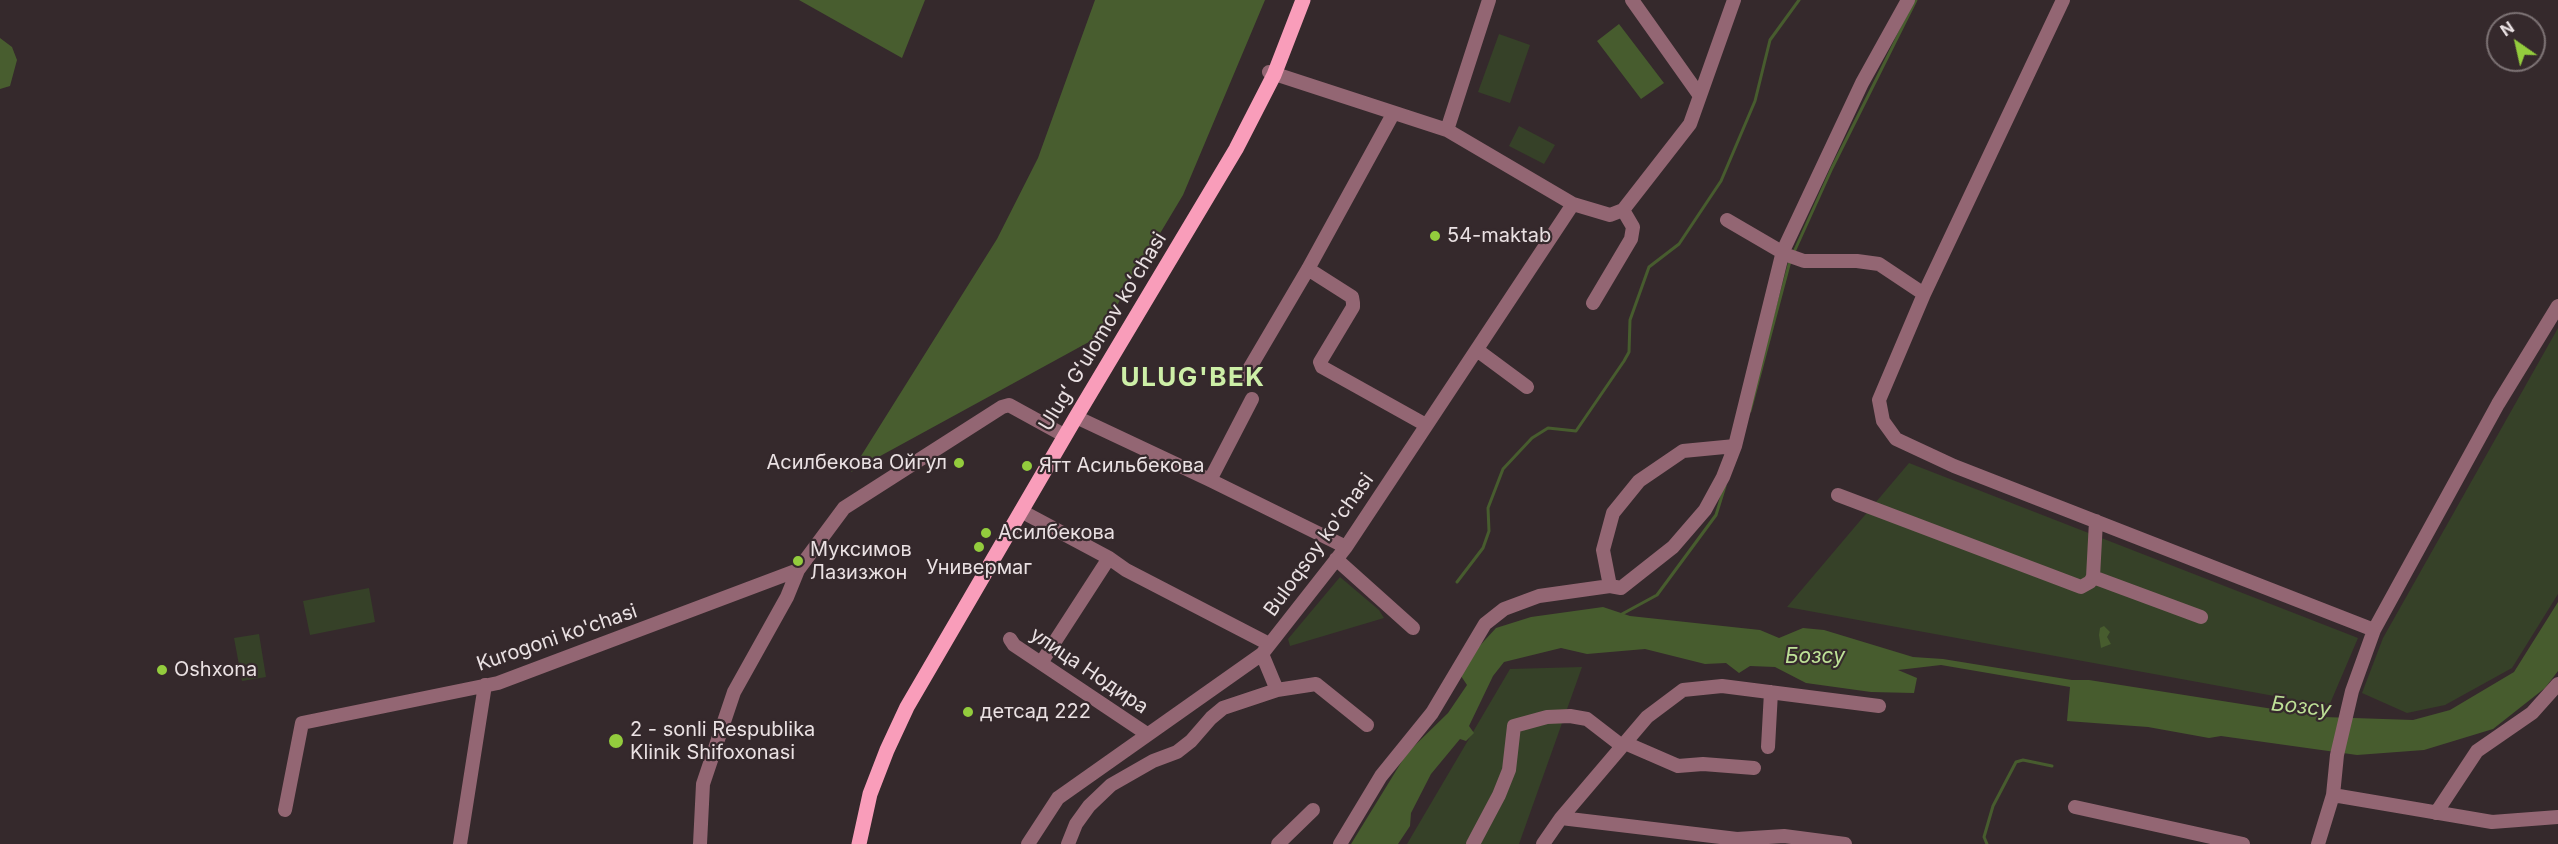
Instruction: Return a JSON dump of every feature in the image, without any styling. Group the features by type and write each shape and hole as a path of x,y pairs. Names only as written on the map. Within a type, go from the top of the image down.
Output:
{"main road":[{"name":"Ulugʻ Gʻulomov koʻchasi","path":"852,844 865,793 902,704 925,661 1189,219 1272,73 1296,0"},
{"name":"Ulugʻ Gʻulomov koʻchasi","path":"859,844 870,794 902,717 1076,417 1241,140 1303,0"}],"street":[{"path":"1447,130 1489,0"},
{"path":"1632,0 1700,96"},
{"path":"1272,73 1447,130 1573,204 1610,215 1623,210 1690,124 1734,0"},
{"path":"1340,844 1382,776 1432,713 1485,624 1504,609 1539,596 1610,586 1621,588 1673,547 1705,510 1723,477 1735,446 1785,253 1862,83 1908,0"},
{"path":"2063,0 1924,294 1879,400 1883,421 1896,439 1954,466 2374,630"},
{"path":"1245,376 1308,269 1393,114"},
{"name":"Buloqsoy ko'chasi","path":"1028,844 1058,798 1266,649 1346,547 1573,204"},
{"path":"1593,303 1631,239 1633,227 1623,210"},
{"path":"1727,220 1785,253 1804,261 1857,261 1879,264 1924,294"},
{"path":"1308,269 1352,297 1353,303 1353,307 1320,362 1322,367 1426,425"},
{"path":"2318,844 2333,795 2337,755 2348,705 2374,630 2498,404 2558,306"},
{"path":"1477,350 1527,387"},
{"path":"1210,480 1252,399"},
{"path":"700,844 703,784 734,692 787,597 798,570 849,504 1002,407 1008,405 1060,433"},
{"path":"1076,417 1346,547"},
{"path":"1610,586 1603,550 1605,541 1613,513 1639,481 1683,451 1735,446"},
{"path":"1838,495 2081,587 2090,582 2093,577 2096,521"},
{"path":"1021,511 1109,558 1126,570 1266,649 1278,690"},
{"path":"1041,663 1109,558"},
{"path":"1336,559 1413,628"},
{"name":"Kurogoni ko'chasi","path":"285,810 302,723 485,686 798,570"},
{"path":"2093,577 2201,617"},
{"name":"улица Нодира","path":"1010,639 1041,663 1147,734"},
{"path":"1068,844 1076,824 1089,806 1112,785 1153,761 1177,752 1223,708 1278,690 1316,684 1367,726"},
{"path":"2436,813 2477,751 2532,713 2558,684"},
{"path":"460,844 485,686"},
{"path":"1543,844 1561,818 1647,717 1683,690 1722,686 1879,706"},
{"path":"1768,747 1771,692"},
{"path":"1473,844 1499,795 1509,770 1514,726 1547,717 1587,718 1624,745 1678,766 1703,764 1754,768"},
{"path":"2333,795 2492,822 2558,817"},
{"path":"2075,807 2243,844"},
{"path":"1278,844 1313,810"},
{"path":"1561,818 1737,839 1784,836 1845,844"}],"shaded area":[{"path":"799,0 925,0 902,58"},
{"path":"1095,0 1265,0 1183,195 1098,337 851,472 997,239 1038,158"},
{"path":"1499,34 1530,45 1510,103 1478,92"},
{"path":"0,38 12,47 17,60 10,86 0,89"},
{"path":"1519,126 1555,145 1544,164 1509,146"},
{"path":"2558,328 2558,594 2512,668 2445,705 2407,713 2362,693 2383,638"},
{"path":"1909,463 2358,638 2329,706 1787,607"},
{"path":"1340,577 1379,610 1384,618 1290,646 1288,639"},
{"path":"369,588 375,622 310,635 303,601"},
{"path":"259,634 266,677 242,681 234,638"},
{"path":"1582,667 1519,844 1407,844 1510,669"}],"water":[{"path":"1619,24 1664,83 1641,99 1597,41"},
{"name":"Бозсу","path":"2558,602 2558,671 2545,688 2493,729 2424,750 2357,755 2221,736 2209,738 2148,727 2067,721 2070,687 1941,665 1898,670 1917,678 1914,693 1871,692 1806,683 1775,667 1750,666 1739,673 1726,663 1705,664 1645,649 1587,654 1561,648 1504,662 1493,676 1469,726 1474,733 1466,741 1460,739 1431,774 1411,813 1410,826 1398,844 1351,844 1407,753 1448,713 1467,685 1461,676 1473,653 1496,628 1531,617 1603,607 1630,616 1760,630 1779,638 1803,628 1824,630 1913,657 1943,659 2072,680 2089,680 2324,717 2413,720 2450,710 2514,672"},
{"path":"2104,626 2110,632 2107,637 2111,644 2101,648 2099,635 2100,628"}],"waterway":[{"path":"1457,582 1483,548 1489,531 1488,508 1503,469 1532,438 1548,428 1576,431 1624,361 1629,352 1630,320 1649,267 1679,244 1721,181 1755,101 1770,40 1799,0"},
{"path":"1794,252 1832,168 1916,0"},
{"path":"1750,411 1790,261"},
{"path":"1622,614 1657,595 1716,515 1725,486"},
{"path":"1987,844 1984,837 1993,806 2016,762 2023,760 2052,766"}],"place":[{"name":"54-maktab","path":"1435,236"},
{"name":"Асилбекова Ойгул","path":"959,463"},
{"name":"Ятт Асильбекова","path":"1027,466"},
{"name":"Асилбекова","path":"986,533"},
{"name":"Универмаг","path":"979,547"},
{"name":"Муксимов Лазизжон","path":"798,561"},
{"name":"Oshxona","path":"162,670"},
{"name":"детсад 222","path":"968,712"},
{"name":"2 - sonli Respublika Klinik Shifoxonasi","path":"616,741"}],"district":[{"name":"ULUG'BEK","path":"1193,378"}]}
